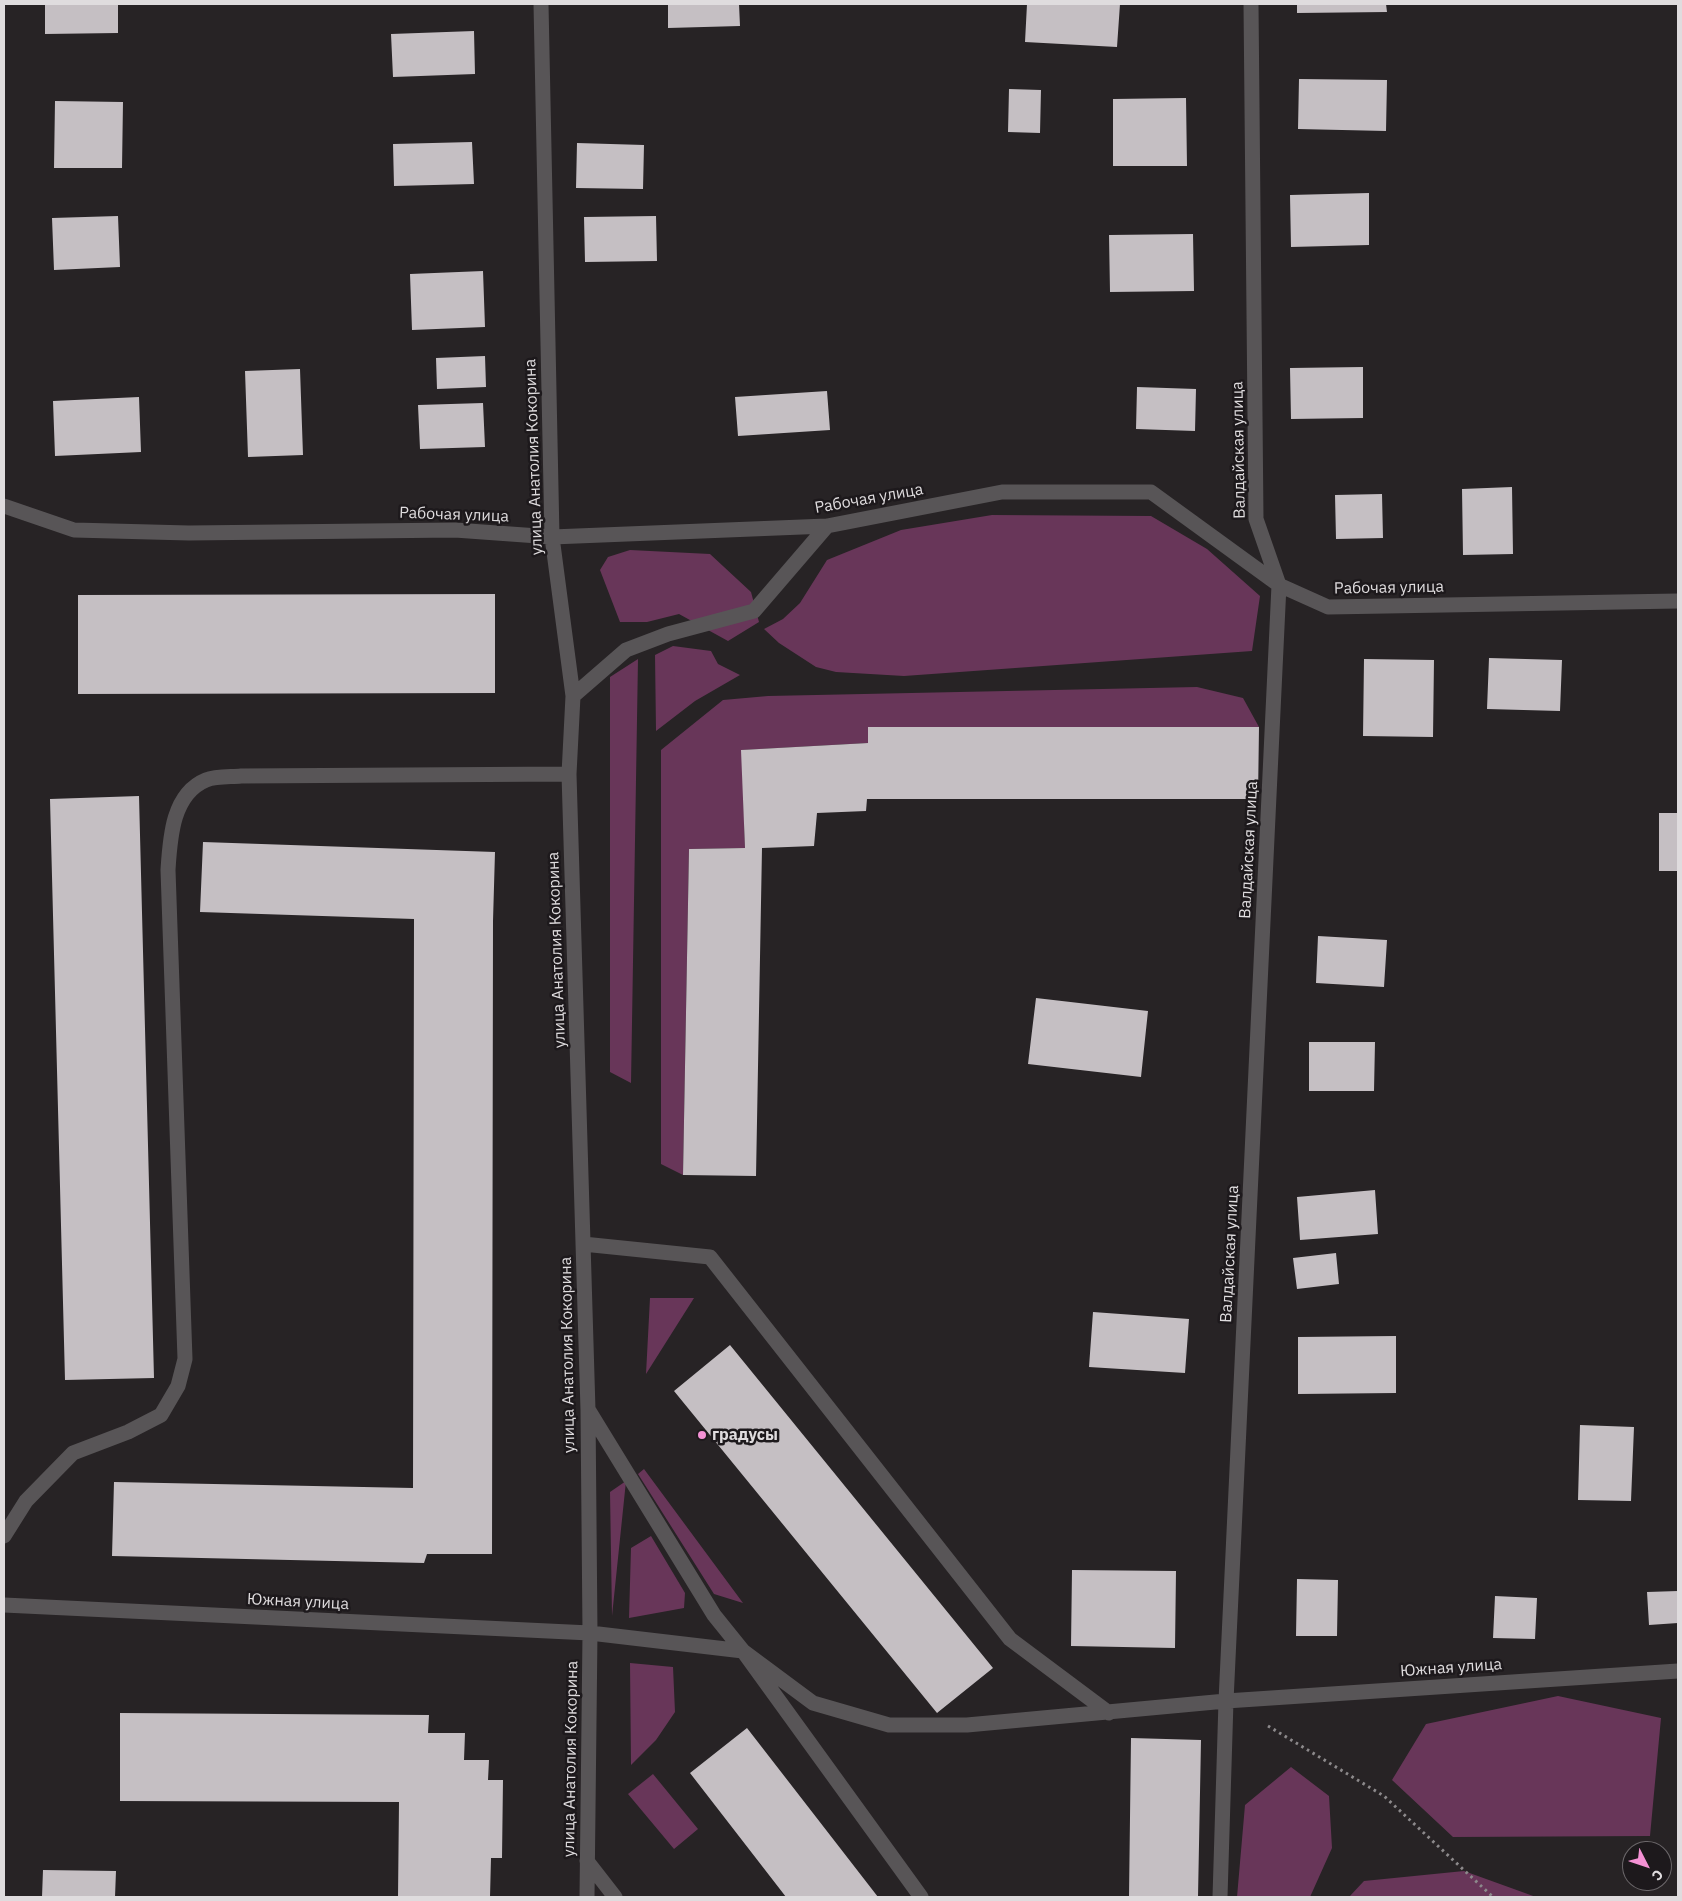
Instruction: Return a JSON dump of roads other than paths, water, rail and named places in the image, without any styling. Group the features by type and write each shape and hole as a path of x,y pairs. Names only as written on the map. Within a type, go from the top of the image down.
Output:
{"street":[{"name":"улица Анатолия Кокорина","path":"541,4 552,537 574,696 569,774 588,1410 590,1633 587,1897"},
{"name":"Валдайская улица","path":"1220,1897 1226,1701 1279,585 1256,519 1251,4"},
{"name":"Рабочая улица","path":"4,506 74,530 189,533 454,530 552,537 827,526 1002,492 1151,492 1279,585 1328,607 1678,601"},
{"path":"574,696 626,650 668,634 754,611 827,526"},
{"path":"4,1536 26,1501 73,1453 128,1432 161,1415 178,1386 185,1359 168,870 172,829 186,794 206,780 241,776 569,774"},
{"path":"583,1244 710,1257 1010,1639 1109,1712"},
{"path":"588,1410 714,1615 743,1651 921,1897"},
{"name":"Южная улица","path":"4,1605 590,1633 743,1651 814,1703 889,1725 967,1726 1226,1701 1678,1671"},
{"path":"587,1861 615,1897"}],"place":[{"name":"градусы","path":"702,1435"}]}
